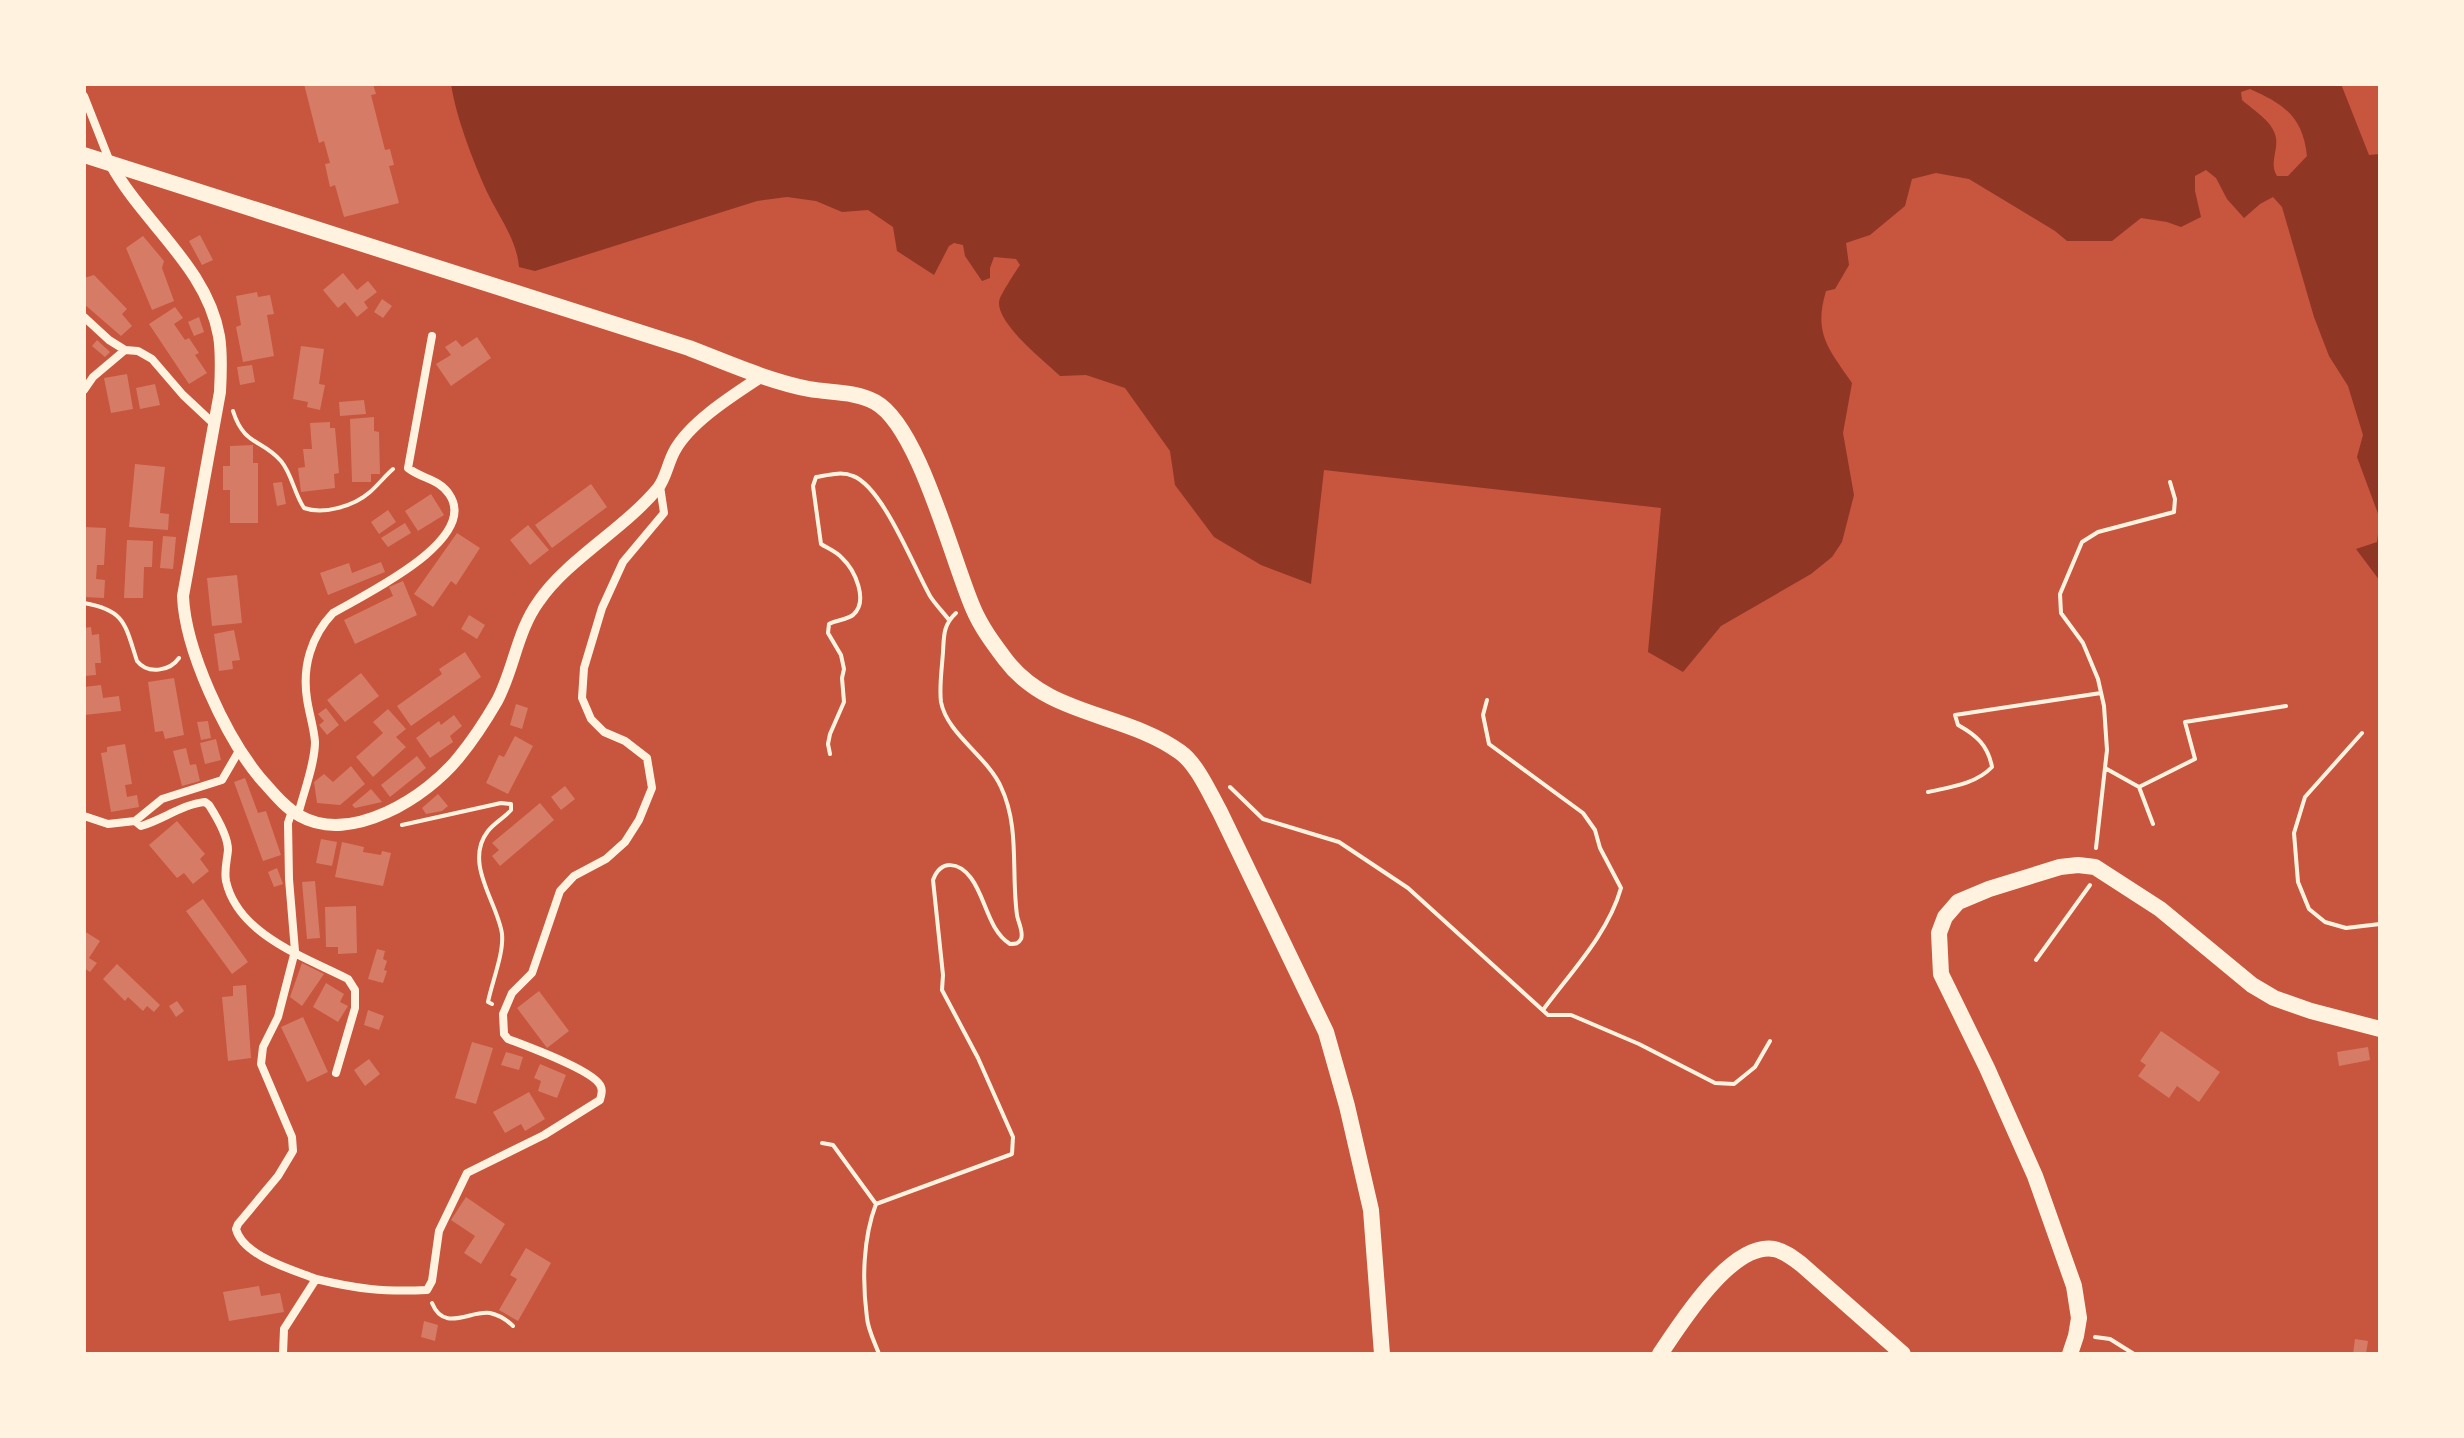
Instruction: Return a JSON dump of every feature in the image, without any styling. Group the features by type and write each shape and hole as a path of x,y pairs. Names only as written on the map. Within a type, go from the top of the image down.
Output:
{"main road":[{"path":"84,155 689,348 762,376 875,402 893,417 914,453 971,604 981,625 1007,663 1048,698 1144,733 1182,753 1204,782 1326,1032 1371,1210 1382,1354"},
{"path":"2070,1354 2079,1318 2074,1286 2040,1190 1987,1068 1945,986 1939,961 1939,933 1945,917 1958,902 2060,867 2078,865 2098,868 2160,909 2252,985 2274,998 2380,1029"},
{"path":"1660,1354 1707,1289 1738,1259 1765,1249 1782,1251 1801,1264 1903,1354"}],"street":[{"path":"84,96 123,186 180,255 203,294 218,333 221,359 219,396 183,596 186,627 194,656 252,768 295,813 312,821 338,824 376,817 427,786 458,758 498,700 525,624 540,599 660,486 675,448 695,426 762,376"},
{"path":"84,317 125,350 138,351 152,359 183,395 214,424"},
{"path":"432,336 408,468 441,484 452,497 454,519 446,536 426,556 333,613 313,640 307,664 306,694 315,743 295,813 288,823 295,951 278,1017 261,1056 261,1064 292,1137 293,1151 278,1176 236,1229 242,1242 270,1261 316,1279 351,1288 388,1292 427,1290 432,1281 439,1231 467,1173 544,1135 600,1100 602,1088 599,1083 583,1072 508,1039 504,1034 503,1014 512,993 532,973 560,891 574,876 606,859 625,842 639,820 652,788 647,758 625,741 604,732 591,719 582,698 584,668 602,608 623,562 664,513 660,486"},
{"path":"84,390 93,377 125,350"},
{"path":"84,816 108,824 135,821 162,799 222,780 240,749"},
{"path":"135,821 141,826 197,802 205,802 228,845 225,872 231,896 246,917 271,939 348,979 355,990 355,1008 336,1073"},
{"path":"283,1354 284,1329 316,1279"}],"path":[{"path":"219,396 230,401 239,429 280,459 304,508 320,511 338,508 369,493 393,469 408,468"},
{"path":"830,754 830,734 844,702 844,669 841,655 828,633 829,624 855,614 860,594 852,571 842,557 821,544 813,486 816,477 840,474 854,476 864,483 886,510 931,597 949,620"},
{"path":"2036,960 2098,868 2107,750 2101,693 2083,643 2061,613 2060,594 2082,542 2098,532 2174,512 2175,499 2170,482"},
{"path":"84,603 111,610 120,617 137,661 149,670 173,665 179,659 178,632 186,627"},
{"path":"876,1204 1012,1154 1013,1137 978,1058 942,990 933,880 943,865 960,866 972,879 1005,941 1017,943 1021,932 1009,812 1001,787 988,765 952,724 941,702 945,627 953,615 971,604"},
{"path":"1928,792 1975,780 1992,767 1990,755 1977,736 1958,725 1955,715 2101,693"},
{"path":"1487,700 1483,715 1489,744 1583,813 1595,830 1600,848 1621,888 1616,907 1543,1010"},
{"path":"2139,787 2195,759 2185,722 2286,706"},
{"path":"2362,733 2305,797 2294,833 2298,882 2309,909 2325,922 2346,928 2380,924"},
{"path":"2105,768 2139,787 2153,824"},
{"path":"1229,786 1263,819 1339,842 1408,888 1548,1015 1571,1015 1715,1083 1734,1084 1755,1067 1770,1041"},
{"path":"394,826 501,803 511,804 511,810 488,830 480,861 485,889 502,935 488,1002 503,1014"},
{"path":"822,1143 833,1145 876,1204"},
{"path":"876,1204 869,1224 866,1296 867,1320 879,1354"},
{"path":"427,1290 434,1310 451,1319 492,1313 513,1326"},
{"path":"2076,1336 2110,1339 2134,1354"}],"shaded area":[{"path":"451,84 2341,84 2369,155 2380,154 2380,519 2357,457 2363,435 2348,386 2329,356 2314,317 2282,207 2273,197 2244,218 2227,199 2216,178 2206,170 2195,176 2201,217 2181,227 2141,218 2112,241 2067,241 1969,179 1936,173 1912,179 1905,206 1870,235 1846,243 1849,265 1835,289 1826,291 1822,306 1822,330 1836,360 1852,383 1843,433 1854,495 1842,542 1832,557 1811,574 1721,626 1683,672 1648,652 1661,508 1324,470 1311,584 1261,565 1214,537 1175,485 1170,451 1125,388 1086,375 1060,376 1021,340 999,307 1000,298 1020,265 1016,259 994,257 990,278 982,281 965,256 963,245 954,243 949,246 934,275 897,251 893,227 868,210 842,212 816,201 787,197 757,201 535,271 519,267 511,238 471,153","holes":["2250,89 2290,114 2305,143 2307,156 2288,176 2277,176 2274,132 2242,100 2241,92"]},
{"path":"2380,519 2380,581 2356,549 2377,542"}],"building":[{"path":"304,84 373,84 376,94 371,95 385,150 390,149 394,165 389,166 399,203 344,217 335,185 330,187 325,164 330,163 324,141 319,143"},
{"path":"200,235 213,260 202,265 189,241"},
{"path":"143,236 164,261 162,268 174,301 152,310 126,248"},
{"path":"343,273 357,290 368,281 377,292 364,302 368,308 357,317 345,302 338,308 323,290"},
{"path":"94,275 127,309 122,314 132,326 121,336 84,304 84,278"},
{"path":"257,292 258,297 270,295 274,314 267,315 274,356 243,362 236,327 241,325 236,296"},
{"path":"382,299 392,306 383,318 374,312"},
{"path":"175,307 183,318 174,324 185,340 189,338 199,353 195,355 207,373 189,384 149,324"},
{"path":"199,317 204,332 194,336 188,322"},
{"path":"477,337 491,358 451,386 436,364 451,355 445,347 456,340 462,347"},
{"path":"97,340 110,352 105,357 92,346"},
{"path":"301,346 324,349 319,384 325,385 320,410 307,407 308,402 293,399"},
{"path":"252,365 255,382 240,385 237,367"},
{"path":"127,374 133,409 111,413 104,378"},
{"path":"155,384 160,405 140,409 136,388"},
{"path":"364,400 366,414 340,416 339,402"},
{"path":"374,417 374,431 379,432 380,474 371,474 371,482 352,482 350,419"},
{"path":"330,422 330,428 335,428 339,473 334,474 335,488 301,492 298,468 305,467 303,449 312,449 310,423"},
{"path":"253,445 253,463 258,463 258,523 230,523 230,490 223,490 223,466 230,466 230,446"},
{"path":"135,464 165,467 160,513 169,514 168,530 129,527"},
{"path":"282,482 286,504 277,506 273,483"},
{"path":"591,484 607,507 552,548 535,525"},
{"path":"431,494 444,515 418,531 405,511"},
{"path":"388,510 396,522 379,534 371,522"},
{"path":"405,523 411,533 388,547 381,538"},
{"path":"528,525 549,550 530,565 510,540"},
{"path":"84,527 106,528 104,565 97,565 96,579 105,580 104,598 84,597"},
{"path":"457,533 480,548 456,585 451,581 433,607 414,594"},
{"path":"163,536 176,537 173,569 160,568"},
{"path":"127,540 153,541 152,567 144,567 143,598 124,598"},
{"path":"381,562 385,572 328,595 320,573 349,563 352,573"},
{"path":"237,575 242,623 212,626 207,578"},
{"path":"403,581 417,615 355,644 344,620 393,596 389,587"},
{"path":"469,615 485,625 477,639 461,629"},
{"path":"91,627 92,635 99,634 101,663 95,663 96,675 84,676 84,628"},
{"path":"234,630 240,660 232,661 233,669 219,671 214,634"},
{"path":"465,652 481,677 411,726 397,706 442,674 439,669"},
{"path":"361,673 379,696 345,722 327,700"},
{"path":"174,678 184,735 165,739 163,731 155,732 148,682"},
{"path":"101,685 103,698 119,696 121,711 84,715 84,687"},
{"path":"516,704 528,708 522,729 510,725"},
{"path":"326,708 339,725 327,735 319,725 324,721 318,714"},
{"path":"388,709 406,729 396,737 406,747 373,777 356,757 383,733 373,722"},
{"path":"454,715 462,726 450,736 453,742 430,758 416,738 439,721 441,725"},
{"path":"208,721 211,738 201,740 197,722"},
{"path":"515,736 533,746 508,794 486,783 499,755 504,757"},
{"path":"216,739 221,760 205,764 200,743"},
{"path":"125,744 132,784 125,785 127,797 137,795 139,807 111,812 101,753 107,752 107,747"},
{"path":"186,748 190,765 196,764 200,781 182,786 173,751"},
{"path":"417,756 426,768 390,797 381,785"},
{"path":"351,766 365,784 340,805 317,803 314,782 324,774 333,782"},
{"path":"245,778 258,813 266,811 281,855 263,861 234,782"},
{"path":"565,786 575,799 561,810 551,797"},
{"path":"371,789 382,802 355,808 352,805"},
{"path":"438,794 448,806 442,811 426,814 422,808"},
{"path":"540,803 554,820 500,866 492,856 499,850 492,843"},
{"path":"177,821 205,854 200,859 209,871 193,884 184,873 177,878 149,845"},
{"path":"321,839 337,842 332,866 316,863"},
{"path":"342,842 364,847 363,852 391,853 383,886 335,877"},
{"path":"277,868 283,884 274,887 268,872"},
{"path":"315,881 320,938 307,939 302,882"},
{"path":"203,899 248,962 232,974 186,911"},
{"path":"356,906 357,953 338,954 338,947 326,947 325,907"},
{"path":"84,931 100,941 89,958 97,963 90,972 84,968"},
{"path":"377,949 385,951 383,959 387,961 383,983 368,979"},
{"path":"302,963 324,974 302,1006 290,997"},
{"path":"117,964 160,1005 154,1012 147,1006 143,1011 128,997 125,1001 103,979"},
{"path":"326,983 344,994 340,1002 348,1006 338,1022 313,1007"},
{"path":"246,985 251,1058 228,1061 222,997 233,996 233,986"},
{"path":"539,991 569,1031 547,1048 517,1008"},
{"path":"177,1001 184,1011 176,1017 169,1006"},
{"path":"368,1010 384,1016 379,1030 364,1025"},
{"path":"303,1017 328,1072 307,1082 281,1027"},
{"path":"2161,1031 2220,1072 2199,1102 2177,1086 2169,1098 2138,1076 2146,1065 2140,1061"},
{"path":"472,1042 493,1048 476,1104 455,1098"},
{"path":"2368,1047 2370,1060 2339,1066 2337,1052"},
{"path":"506,1052 523,1057 519,1070 501,1065"},
{"path":"369,1059 380,1074 365,1086 354,1070"},
{"path":"540,1064 566,1075 557,1098 538,1091 541,1081 534,1078"},
{"path":"529,1092 545,1119 525,1131 521,1124 505,1133 493,1112"},
{"path":"466,1197 505,1224 481,1264 464,1253 475,1236 451,1220"},
{"path":"526,1248 551,1263 518,1321 499,1310 517,1279 510,1275"},
{"path":"259,1286 261,1296 280,1293 284,1312 229,1321 223,1292"},
{"path":"424,1321 438,1325 435,1341 421,1337"},
{"path":"2355,1339 2368,1341 2366,1354 2353,1354"}]}
